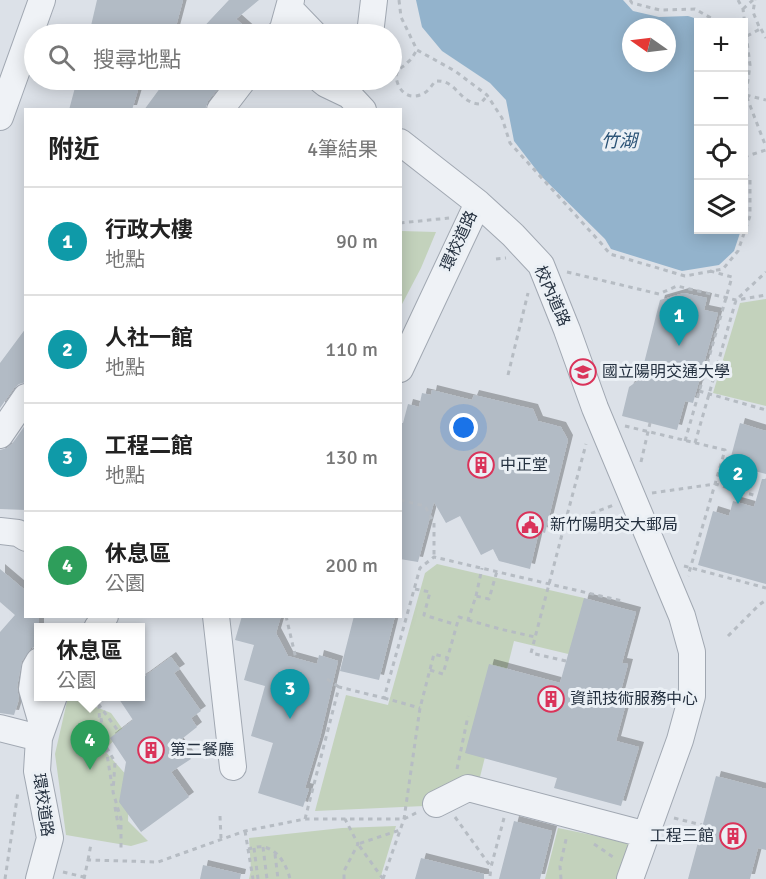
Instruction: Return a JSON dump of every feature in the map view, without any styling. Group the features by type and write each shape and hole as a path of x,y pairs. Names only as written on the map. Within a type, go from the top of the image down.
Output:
{"street":[{"path":"33,24 42,0"},
{"path":"371,24 374,0"},
{"path":"0,117 24,50"},
{"path":"222,108 235,90"},
{"name":"環校道路","path":"402,144 477,203 402,365"},
{"name":"校內道路","path":"477,203 513,235 567,330 639,496 682,616 692,652 692,696 683,729 646,835 624,869"},
{"path":"0,435 24,400"},
{"path":"0,531 18,533 24,537"},
{"path":"216,618 233,767"},
{"path":"34,675 32,689 34,699"},
{"path":"0,728 41,733 34,701"},
{"name":"環校道路","path":"39,879 50,838 37,771 41,733 52,701"},
{"path":"443,800 468,788 646,835"}],"path":[{"path":"399,0 401,17 417,50 455,71 487,95 502,118 510,143 610,255 684,276 723,268 738,251 750,216 750,180 748,177"},
{"path":"630,0 632,3 660,10 695,9 711,18"},
{"path":"738,0 743,9 744,18"},
{"path":"743,9 754,0"},
{"path":"754,0 753,12 766,38"},
{"path":"748,35 760,29"},
{"path":"402,66 408,63 417,50"},
{"path":"748,50 750,65 748,80"},
{"path":"400,90 406,95 422,95 435,81 442,81 449,83 472,104 480,104 487,95"},
{"path":"748,96 766,100"},
{"path":"748,100 766,149 748,156"},
{"path":"763,140 766,136"},
{"path":"402,223 453,217"},
{"path":"685,441 732,277 708,271"},
{"path":"695,443 736,300 766,272"},
{"path":"508,375 535,275 659,294 677,286 736,300 766,295"},
{"path":"699,391 766,410"},
{"path":"605,416 648,432 725,450 687,578"},
{"path":"640,467 650,423"},
{"path":"566,661 531,653 586,443"},
{"path":"565,523 639,496 715,484 757,496"},
{"path":"402,500 425,506 434,523 434,557"},
{"path":"434,557 622,602"},
{"path":"384,698 420,568 434,557"},
{"path":"468,620 483,568"},
{"path":"690,568 766,588"},
{"path":"476,596 489,599 497,571"},
{"path":"414,588 430,592 424,615 457,626"},
{"path":"728,636 766,600"},
{"path":"430,670 443,674 459,617 535,637"},
{"path":"286,618 296,659"},
{"path":"383,879 404,819 420,708 434,654 448,658"},
{"path":"327,679 339,687 420,708"},
{"path":"305,819 339,687"},
{"path":"91,701 99,705 119,732"},
{"path":"101,701 100,736 115,762 113,792 121,819 121,849"},
{"path":"99,705 121,841"},
{"path":"88,860 158,862 245,831 305,819 404,819 443,800 468,716"},
{"path":"5,879 18,790"},
{"path":"490,876 509,799"},
{"path":"443,800 491,867"},
{"path":"220,816 222,839"},
{"path":"675,818 702,825"},
{"path":"345,819 358,844 383,879"},
{"path":"561,879 560,866 569,829"},
{"path":"344,879 344,871 358,844 400,830"},
{"path":"245,831 253,879"},
{"path":"588,841 624,869"},
{"path":"84,879 91,844"},
{"path":"248,849 263,847 275,852 284,863 290,879"},
{"path":"263,847 267,879"},
{"path":"254,848 258,879"},
{"path":"275,852 279,879"}],"green space":[{"path":"402,231 436,232 402,304"},
{"path":"766,299 766,406 713,393 740,303"},
{"path":"437,564 584,598 600,606 585,658 514,641 479,781 424,806 315,811 346,695 388,705 425,573"},
{"path":"67,701 81,701 111,713 124,731 104,750 129,778 128,821 148,841 131,846 66,835 55,754"},
{"path":"396,826 380,879 249,879 251,870 249,838 342,828"},
{"path":"558,828 631,843 618,879 545,879"}],"water":[{"name":"竹湖","path":"416,0 623,0 633,11 659,17 688,16 694,18 694,234 740,234 734,251 719,265 682,271 611,249 605,239 541,176 514,141 506,100 490,83 442,51 422,27"}],"building":[{"path":"97,0 183,0 177,24 91,24"},
{"path":"229,0 259,0 236,19 242,24 206,24"},
{"path":"74,90 138,90 133,108 70,108"},
{"path":"159,90 217,90 206,108 145,108"},
{"path":"684,293 707,298 704,310 718,313 693,403 685,401 677,430 622,416 629,387 640,379 660,300"},
{"path":"24,331 24,383 14,388 0,408 0,363"},
{"name":"中正堂","path":"432,390 472,400 474,395 533,409 538,421 561,427 568,440 545,533 539,531 530,569 499,561 493,549 481,555 460,516 446,523 434,502 418,562 402,559 402,423 408,404 419,407 422,393 431,395"},
{"path":"740,423 766,431 766,474 729,464"},
{"path":"24,427 24,510 0,509 0,450 12,444"},
{"path":"762,479 766,479 766,584 698,565 713,511 729,516 733,501 754,507"},
{"path":"0,569 24,589 24,618 39,618 39,623 34,623 34,647 22,661 17,687 19,699 14,715 0,713 0,632 15,615 0,602"},
{"name":"資訊技術服務中心","path":"584,598 636,612 622,663 628,664 619,698 627,700 616,741 639,747 621,806 554,788 557,778 465,753 489,664 560,683"},
{"path":"241,618 280,618 276,633 288,656 317,664 319,655 338,661 320,738 305,788 309,789 303,807 258,793 273,743 251,736 265,686 244,680 254,645 235,640"},
{"path":"353,618 394,618 379,680 340,671"},
{"name":"第二餐廳","path":"171,657 180,669 174,673 201,711 191,718 197,727 178,742 191,759 171,772 189,797 141,832 119,802 126,762 110,738 133,720 120,701 145,701 145,676"},
{"name":"工程三館","path":"716,776 766,789 766,850 758,848 750,879 688,879"},
{"path":"514,821 552,831 540,879 499,879"},
{"path":"421,858 484,874 484,879 415,879"},
{"path":"203,865 241,874 240,879 200,879"}],"place":[{"name":"行政大樓","path":"679,346"},
{"name":"國立陽明交通大學","path":"583,372"},
{"name":"中正堂","path":"481,465"},
{"name":"人社一館","path":"738,504"},
{"name":"新竹陽明交大郵局","path":"530,525"},
{"name":"資訊技術服務中心","path":"551,699"},
{"name":"工程二館","path":"290,719"},
{"name":"第二餐廳","path":"151,750"},
{"name":"休息區","path":"90,770"},
{"name":"工程三館","path":"733,836"}]}
